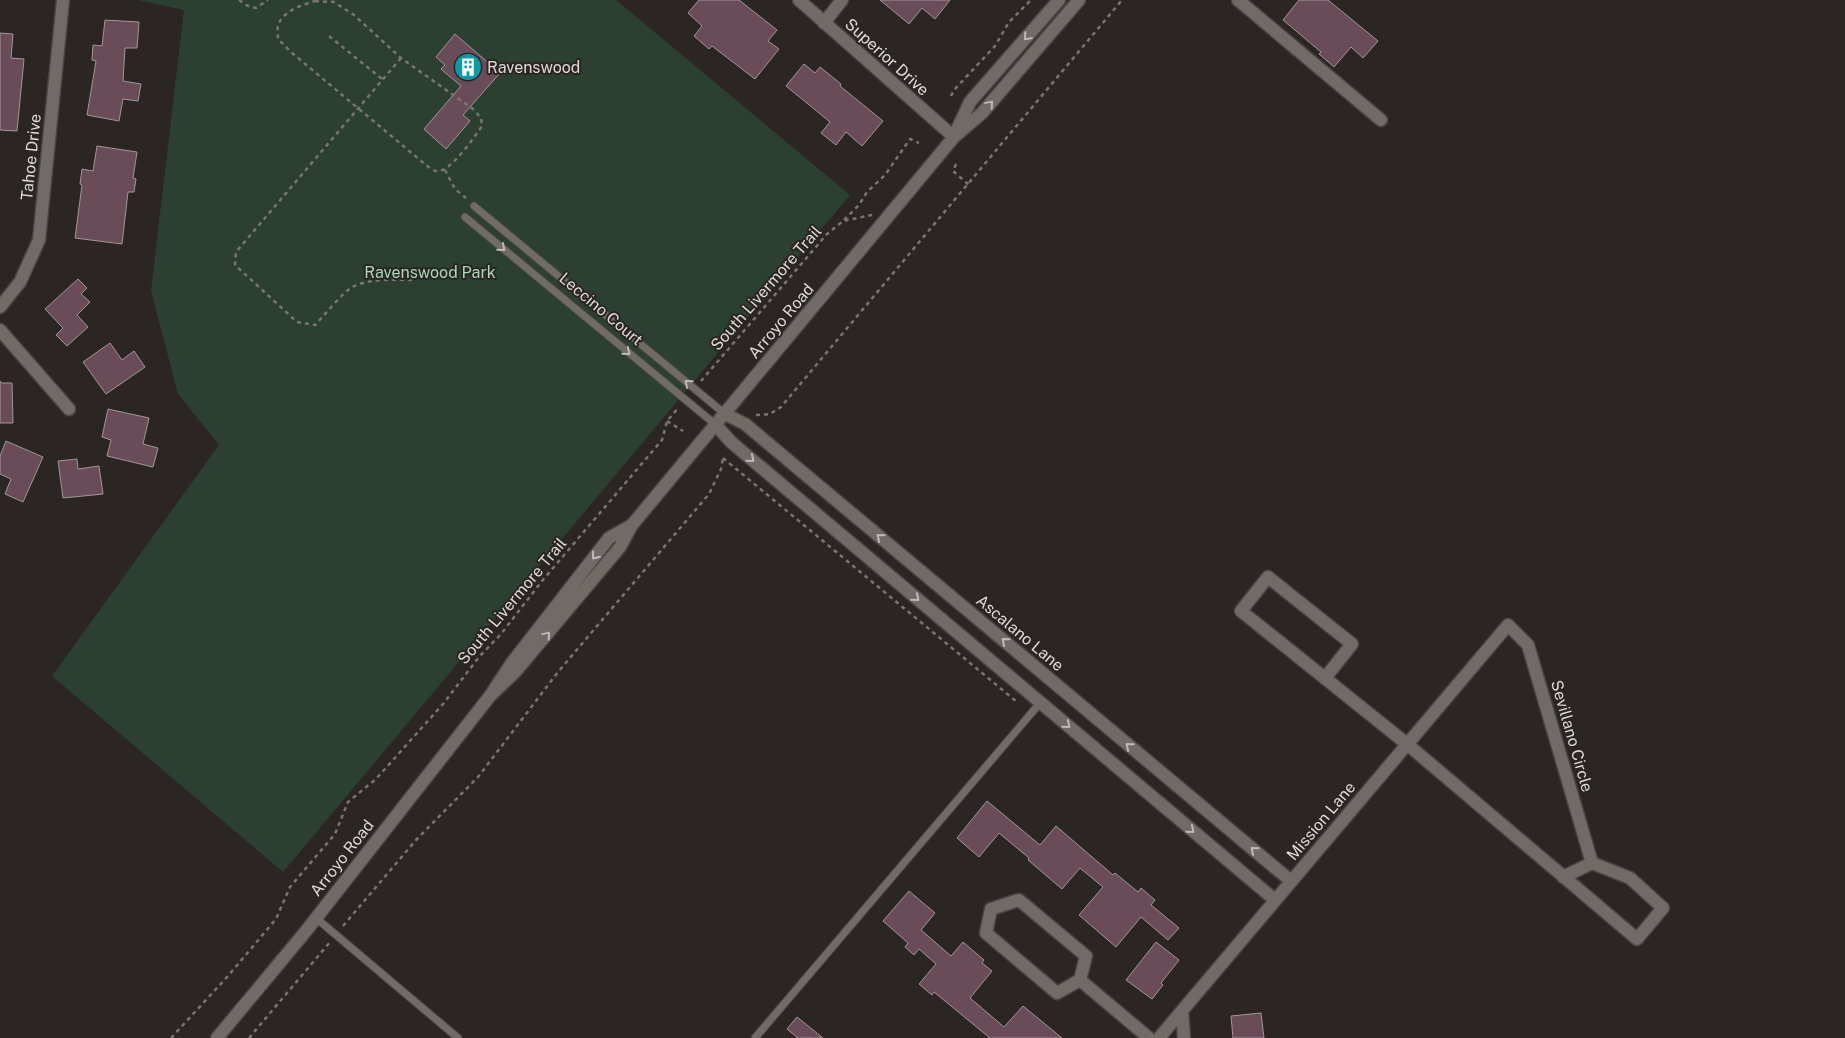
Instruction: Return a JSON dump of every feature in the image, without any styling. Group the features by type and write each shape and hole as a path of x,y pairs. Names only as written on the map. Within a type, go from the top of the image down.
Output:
{"street":[{"name":"Tahoe Drive","path":"0,307 20,282 39,240 63,0"},
{"name":"Superior Drive","path":"799,0 954,136"},
{"path":"824,22 842,0"},
{"name":"Arroyo Road","path":"954,136 970,102 1059,0"},
{"name":"Arroyo Road","path":"217,1038 316,918 490,696 516,671 620,547 632,525 716,426 954,136 982,113 1078,0"},
{"path":"1238,0 1381,120"},
{"path":"0,330 69,409"},
{"name":"Ascalano Lane","path":"725,414 745,424 1291,881"},
{"path":"716,426 731,442 1275,900"},
{"path":"1325,678 1352,644 1268,577 1241,611 1407,744 1563,877 1637,939 1663,908 1630,878 1592,863 1563,877"},
{"name":"Mission Lane","path":"1159,1038 1508,625"},
{"name":"Sevillano Circle","path":"1508,625 1528,644 1592,863"},
{"path":"1019,900 1086,956 1080,980 1057,992 986,933 992,909 1019,900"},
{"path":"1080,980 1149,1038"},
{"path":"1182,1011 1184,1038"}],"lane":[{"name":"Leccino Court","path":"474,206 725,414"},
{"name":"Leccino Court","path":"465,217 716,426"},
{"path":"755,1038 1040,703"},
{"path":"316,918 458,1038"}],"path":[{"path":"239,0 248,6 256,8 268,0"},
{"path":"951,96 954,90 995,46 1009,22 1031,0"},
{"path":"754,415 770,414 781,407 969,185 1122,0"},
{"path":"315,1 335,1 354,15 401,58 473,109 481,118 482,126 476,136 445,170 436,171 426,165 278,39 277,26 286,15 301,5 315,1"},
{"path":"329,36 382,80"},
{"path":"401,58 236,252 235,265 297,322 315,325 352,288 384,280 414,280"},
{"path":"843,221 858,206 867,192 885,175 910,139 919,142"},
{"path":"956,164 952,171 969,185"},
{"path":"445,170 456,189 474,206"},
{"name":"South Livermore Trail","path":"695,388 827,234 843,221 893,211"},
{"name":"South Livermore Trail","path":"171,1038 228,976 276,919 290,887 335,834 348,802 376,779 443,704 479,657 502,634 542,581 662,440 667,421 685,400"},
{"path":"667,421 683,431"},
{"path":"249,1038 416,840 478,777 558,672 709,494 721,469 722,458 1030,714"}],"green space":[{"name":"Ravenswood Park","path":"139,0 616,0 850,195 283,872 52,676 219,445 178,394 151,291 184,10"}],"building":[{"path":"699,0 739,0 777,30 768,41 779,49 755,79 712,46 709,49 694,36 702,26 688,13"},
{"path":"880,0 950,0 935,19 922,8 909,24"},
{"path":"1299,0 1328,0 1378,41 1363,58 1351,47 1334,67 1319,54 1321,52 1283,20"},
{"path":"105,20 139,22 137,48 125,48 123,81 141,84 138,101 123,99 119,121 87,115 96,61 92,60 93,45 102,46"},
{"path":"0,33 13,34 11,58 24,59 17,131 0,130"},
{"path":"455,34 500,73 463,115 470,121 446,149 424,129 461,86 441,69 445,65 436,57"},
{"path":"804,64 815,73 820,67 883,121 862,146 846,132 836,145 821,133 830,122 786,86"},
{"path":"97,146 137,152 133,178 136,179 134,192 128,192 122,244 75,238 82,185 80,184 82,169 93,171"},
{"path":"78,279 87,288 81,294 90,302 77,315 88,327 67,346 56,335 63,328 45,309"},
{"path":"110,343 122,360 134,351 145,367 106,394 83,362"},
{"path":"0,381 2,383 12,383 13,423 0,423"},
{"path":"108,409 149,418 143,444 158,448 153,467 107,456 111,440 102,437"},
{"path":"6,441 43,457 23,502 5,494 11,479 0,474 0,456"},
{"path":"77,459 78,469 99,466 103,494 63,498 58,461"},
{"path":"987,801 1040,845 1056,826 1113,875 1115,873 1138,892 1141,888 1155,900 1151,905 1179,928 1168,940 1141,917 1116,947 1079,915 1103,887 1080,868 1062,889 999,833 979,857 957,838"},
{"path":"909,891 935,913 921,930 951,956 963,942 984,960 982,963 992,971 970,998 1004,1027 1023,1006 1062,1038 990,1038 934,992 932,995 919,984 936,964 919,949 914,955 905,947 908,943 883,921"},
{"path":"1156,942 1179,960 1161,983 1163,985 1152,999 1126,980"},
{"path":"1261,1013 1264,1038 1233,1038 1231,1016"},
{"path":"797,1017 823,1038 798,1038 787,1029"}],"place":[{"name":"Ravenswood","path":"468,67"}]}
